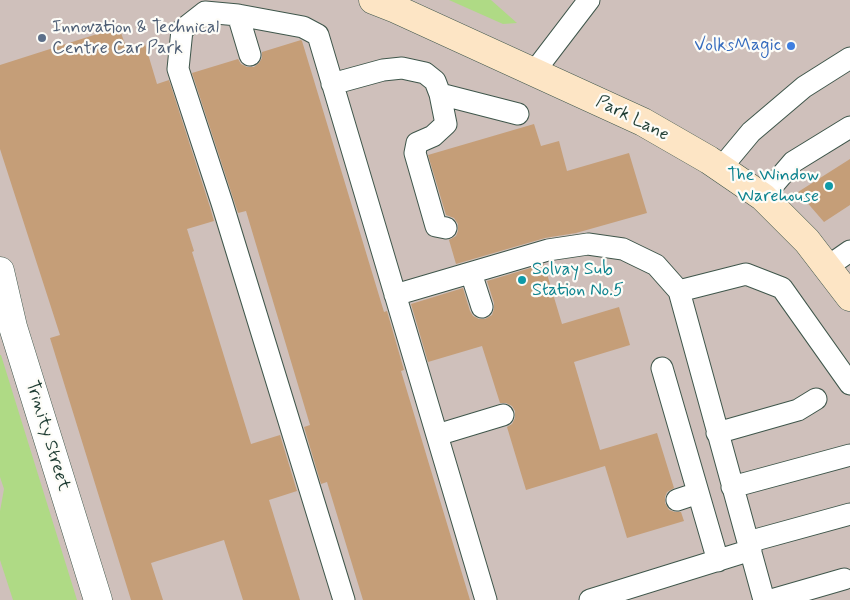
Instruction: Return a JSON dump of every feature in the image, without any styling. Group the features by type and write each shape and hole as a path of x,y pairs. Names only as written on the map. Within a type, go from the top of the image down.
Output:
{"main road":[{"name":"Park Lane","path":"389,3 643,122 709,160 763,197 807,241 850,297"}],"street":[{"name":"Trinity Street","path":"0,271 13,327 98,600"}],"lane":[{"path":"534,72 589,0"},
{"path":"344,600 225,213 178,69 182,30 205,12 238,15 303,27 318,35 486,600"},
{"path":"238,15 250,55"},
{"path":"721,168 751,132 804,87 850,58"},
{"path":"332,84 384,70 402,68 426,73 435,81 440,94 446,124 433,136 418,143 415,153 436,226 446,228"},
{"path":"440,94 518,114"},
{"path":"763,197 793,162 850,127"},
{"path":"395,295 548,250 588,244 623,250 656,265 679,290 764,600"},
{"path":"827,267 850,251"},
{"path":"471,273 482,307"},
{"path":"679,290 746,274 782,288 850,384"},
{"path":"662,368 718,561"},
{"path":"717,433 798,410 816,400"},
{"path":"437,435 503,415"},
{"path":"732,487 850,455"},
{"path":"677,500 698,493"},
{"path":"590,600 718,561 749,546 850,514"},
{"path":"771,600 844,578"}],"shaded area":[{"path":"0,0 850,0 850,600 0,600"}],"green space":[{"path":"449,0 491,0 517,23 503,24"},
{"path":"0,355 77,600 13,600 0,560 0,511 4,489 0,477"}],"building":[{"path":"119,27 127,50 145,44 157,84 169,80 210,207 214,221 187,229 194,251 192,252 251,444 280,435 297,491 269,500 300,600 243,600 224,540 151,563 163,600 131,600 50,338 60,335 0,149 0,65"},
{"path":"301,40 384,312 387,311 404,370 401,371 470,600 363,600 327,482 321,484 304,427 310,425 246,211 238,213 192,73 238,59 241,64 247,67 254,67 262,58 262,52"},
{"path":"534,124 541,146 559,141 567,171 629,153 647,213 576,233 545,238 456,264 449,240 456,236 458,224 454,218 446,215 428,155"},
{"name":"The Window Warehouse","path":"850,159 850,205 824,222 798,192"},
{"path":"544,264 562,324 619,307 630,345 574,362 600,450 657,433 674,488 667,492 665,503 669,510 681,512 684,521 627,538 605,466 526,490 507,427 512,424 515,418 515,411 512,406 500,403 482,346 428,362 411,304 463,288 473,316 485,319 492,315 494,309 487,281"}],"place":[{"name":"Innovation & Technical Centre Car Park","path":"42,38"},
{"name":"VolksMagic","path":"791,46"},
{"name":"The Window Warehouse","path":"829,186"},
{"name":"Solvay Sub Station No.5","path":"522,280"}]}
